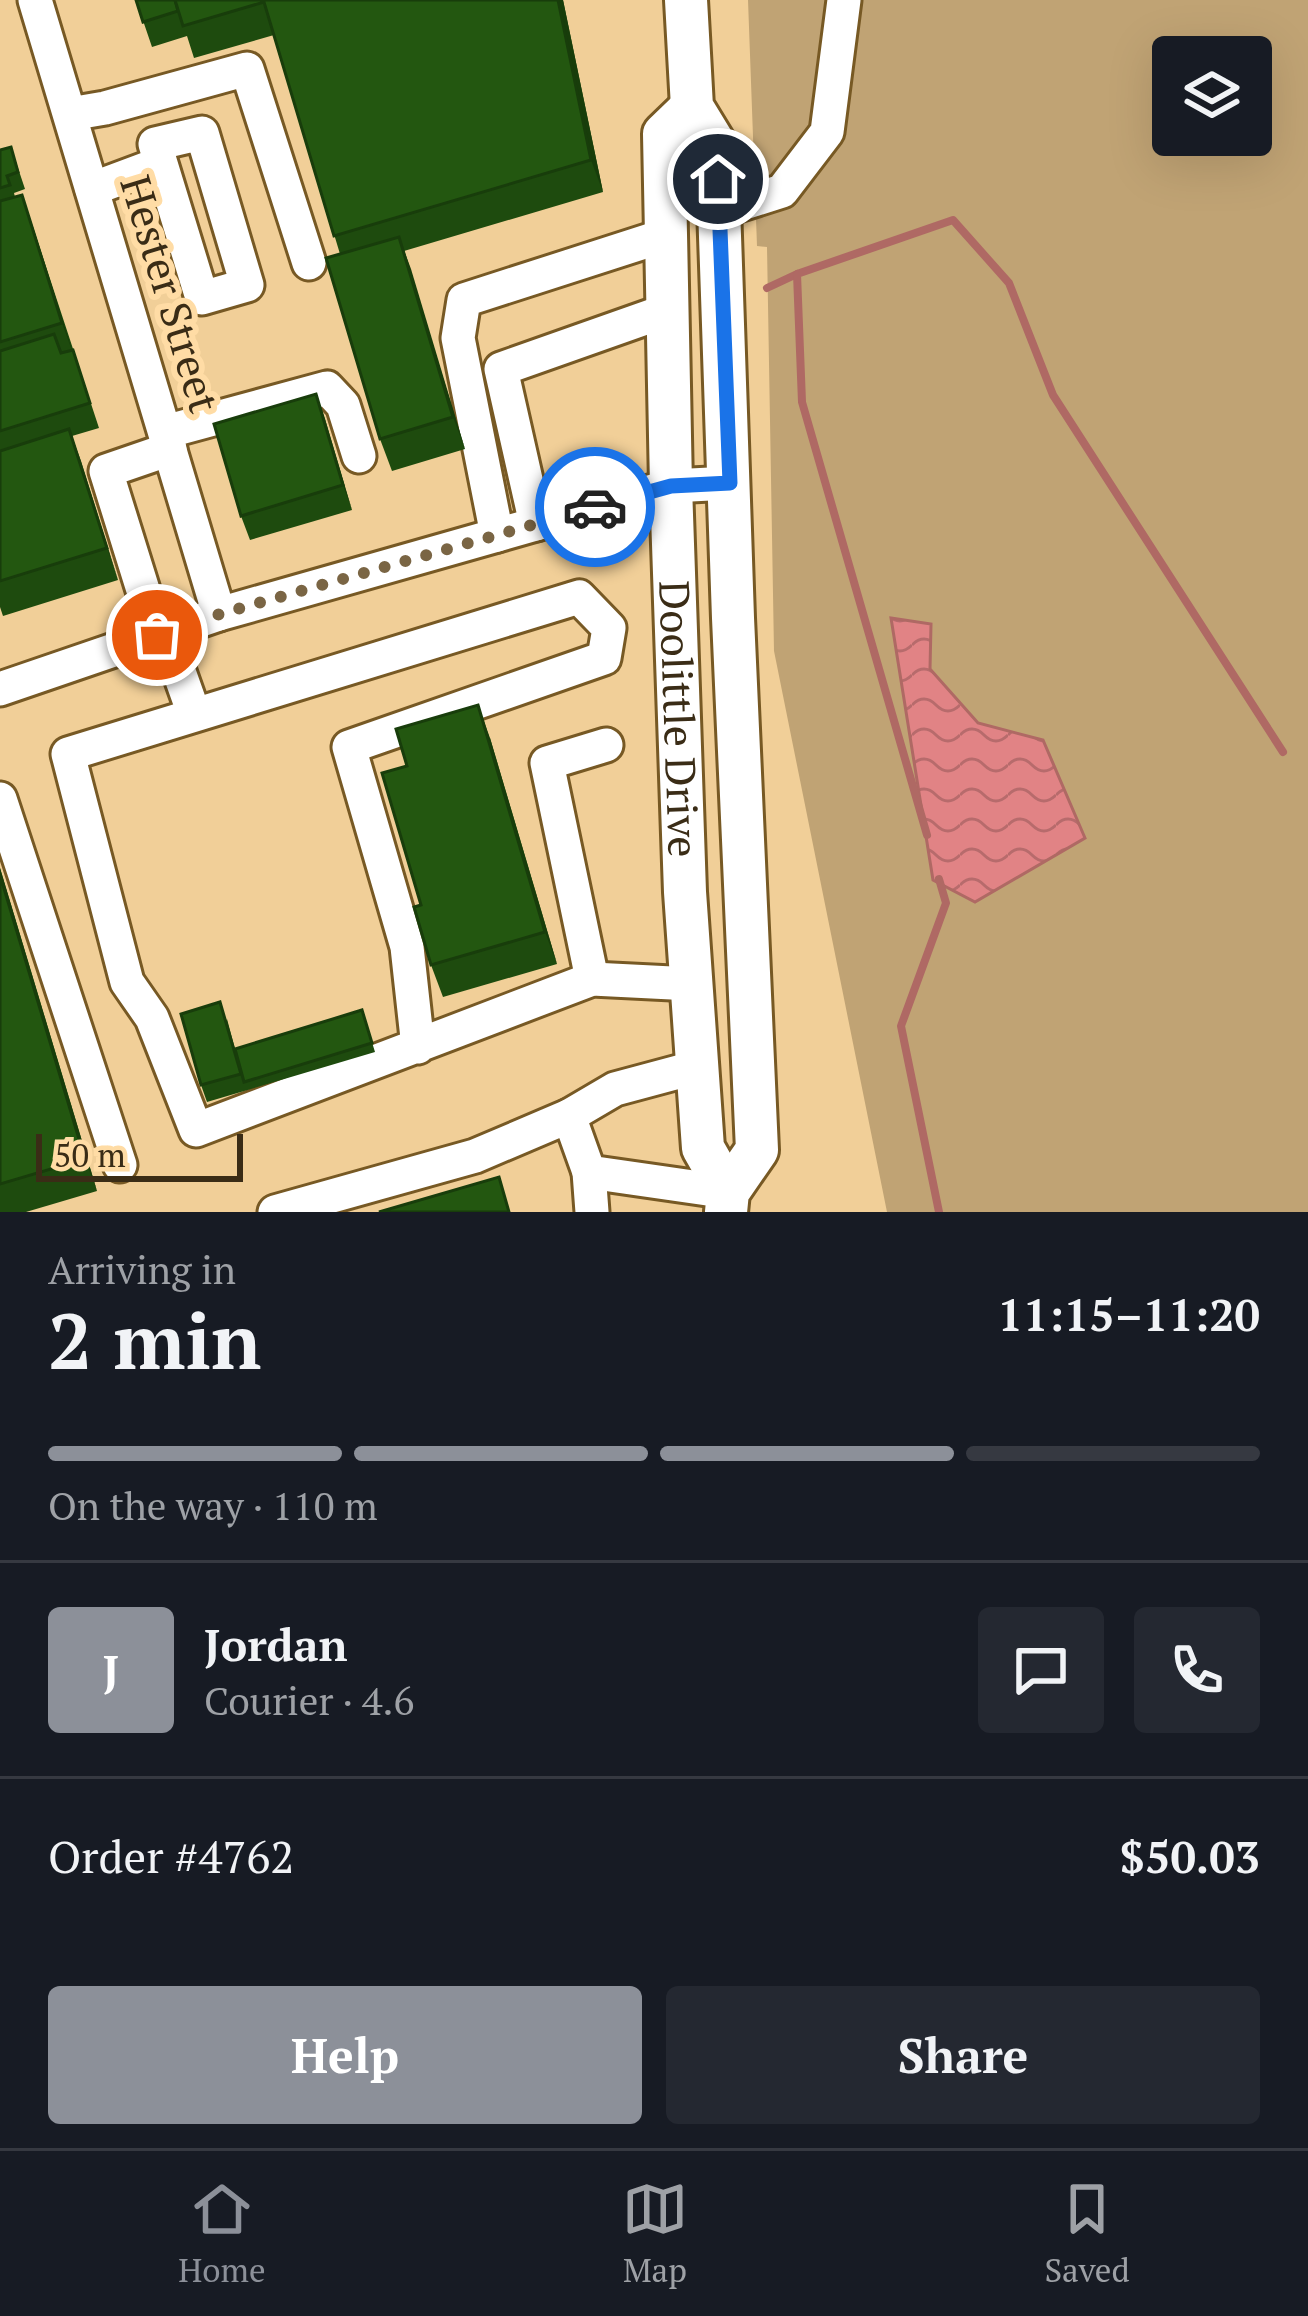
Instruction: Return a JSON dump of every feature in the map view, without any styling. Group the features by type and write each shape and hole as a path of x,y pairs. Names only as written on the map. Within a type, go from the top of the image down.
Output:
{"main road":[{"name":"Doolittle Drive","path":"686,0 692,107 717,148 757,1150 727,1202"},
{"name":"Doolittle Drive","path":"692,107 664,134 671,486 686,892 703,1148 727,1202"}],"street":[{"name":"Hester Street","path":"35,0 220,614"},
{"path":"719,211 782,191 827,132 844,0"},
{"path":"70,115 248,69 310,263"},
{"path":"202,133 247,285 202,298 159,164 155,144 202,133"},
{"path":"92,189 159,164"},
{"path":"497,535 458,338 464,299 666,235"},
{"path":"536,524 501,369 668,310"},
{"path":"194,714 161,634 106,470 167,441 327,388 343,405 359,456"},
{"path":"0,688 220,614 671,486 730,483"},
{"path":"418,1047 407,947 350,747 604,658 609,628 579,597 68,754 127,982 152,1018 196,1130 418,1047 592,979 692,985"},
{"path":"592,979 547,764 606,745"},
{"path":"0,799 120,1165"},
{"path":"275,1212 475,1156 569,1116 615,1089 697,1067"},
{"path":"569,1116 589,1172 592,1212"},
{"path":"589,1172 727,1202"}],"shaded area":[{"path":"748,0 1308,0 1308,1212 887,1212 774,651 767,247 757,246"}],"water":[{"path":"891,618 931,624 930,669 978,723 1043,740 1085,838 975,902 933,880"}],"building":[{"path":"136,0 175,0 178,11 143,22"},
{"path":"175,0 558,0 591,160 334,236 264,2 183,26"},
{"path":"11,147 18,172 7,176 10,185 0,188 0,150"},
{"path":"22,195 62,323 0,342 0,201"},
{"path":"399,237 453,417 380,439 326,258"},
{"path":"54,334 61,353 73,350 90,403 0,431 0,351"},
{"path":"316,394 343,485 241,516 214,424"},
{"path":"69,429 107,548 0,581 0,451"},
{"path":"478,705 545,932 431,965 414,907 421,905 382,773 407,766 396,729"},
{"path":"0,875 85,1159 0,1184"},
{"path":"220,1002 241,1074 201,1085 181,1014"},
{"path":"362,1010 372,1043 244,1082 235,1049"},
{"path":"499,1177 509,1212 379,1212"}],"waterway":[{"path":"927,835 802,402 797,274 953,220 1009,283 1053,395 1283,752"},
{"path":"767,288 797,274"},
{"path":"939,879 946,903 901,1026 939,1212"}],"way so far":[{"path":"157,635 595,507"}],"route":[{"path":"595,507 671,486 730,483 718,179"}]}
